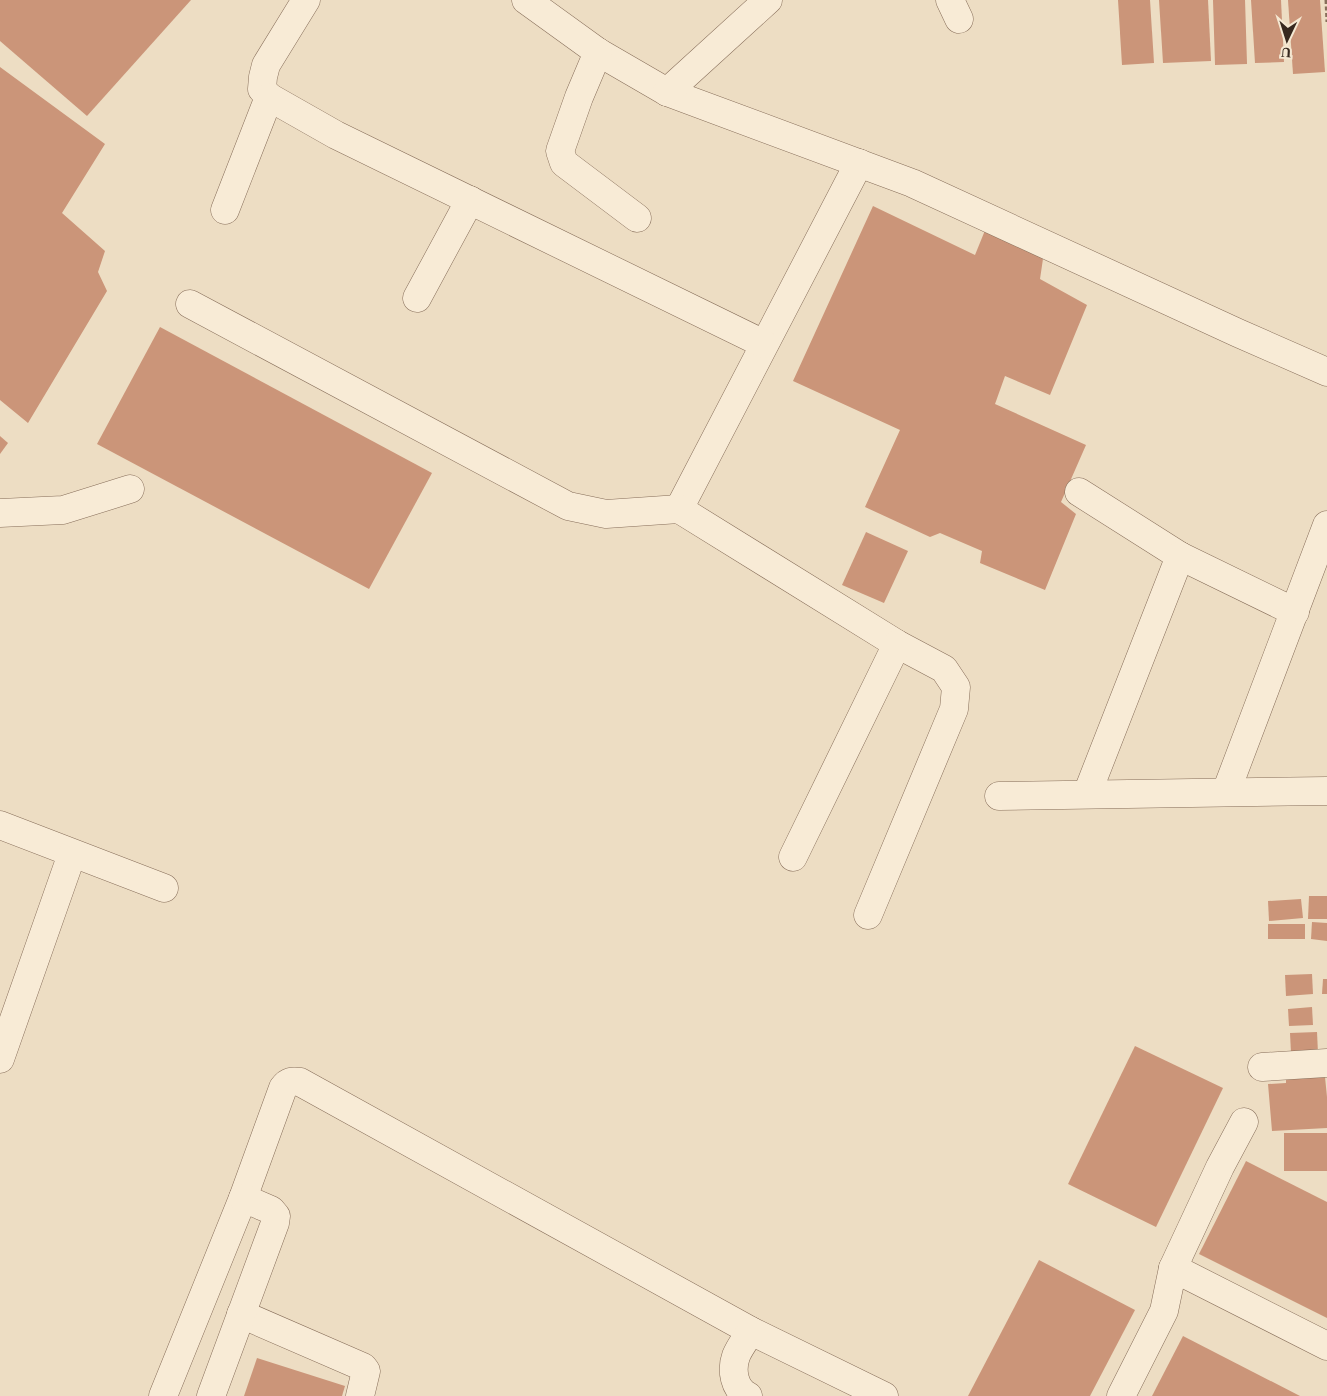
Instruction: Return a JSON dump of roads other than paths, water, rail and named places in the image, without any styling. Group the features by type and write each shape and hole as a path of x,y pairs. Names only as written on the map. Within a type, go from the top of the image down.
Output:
{"street":[{"path":"306,0 266,65 262,89 270,97 336,135 764,344"},
{"path":"526,0 598,52 667,92 912,183 1327,372"},
{"path":"667,92 768,0"},
{"path":"598,52 579,97 560,151 564,163 637,218"},
{"path":"224,210 270,97"},
{"path":"679,509 859,164"},
{"path":"417,298 470,200"},
{"path":"190,304 568,506 606,514 679,509 897,644 944,669 956,687 954,709 868,915"},
{"path":"0,513 63,510 130,489"},
{"path":"1079,492 1180,556 1295,612"},
{"path":"1226,792 1327,525"},
{"path":"1087,794 1180,556"},
{"path":"793,857 897,644"},
{"path":"1000,796 1327,791"},
{"path":"0,826 164,888"},
{"path":"0,1060 72,854"},
{"path":"1262,1067 1327,1062"},
{"path":"163,1396 243,1198 283,1088 286,1083 292,1081 300,1082 751,1331 884,1396"},
{"path":"1121,1396 1164,1311 1173,1268 1244,1122"},
{"path":"211,1396 275,1223 276,1216 271,1210 243,1198"},
{"path":"1173,1268 1327,1346"},
{"path":"242,1314 362,1367 366,1371 360,1396"},
{"path":"748,1396 742,1393 734,1380 736,1357 751,1331"}]}
